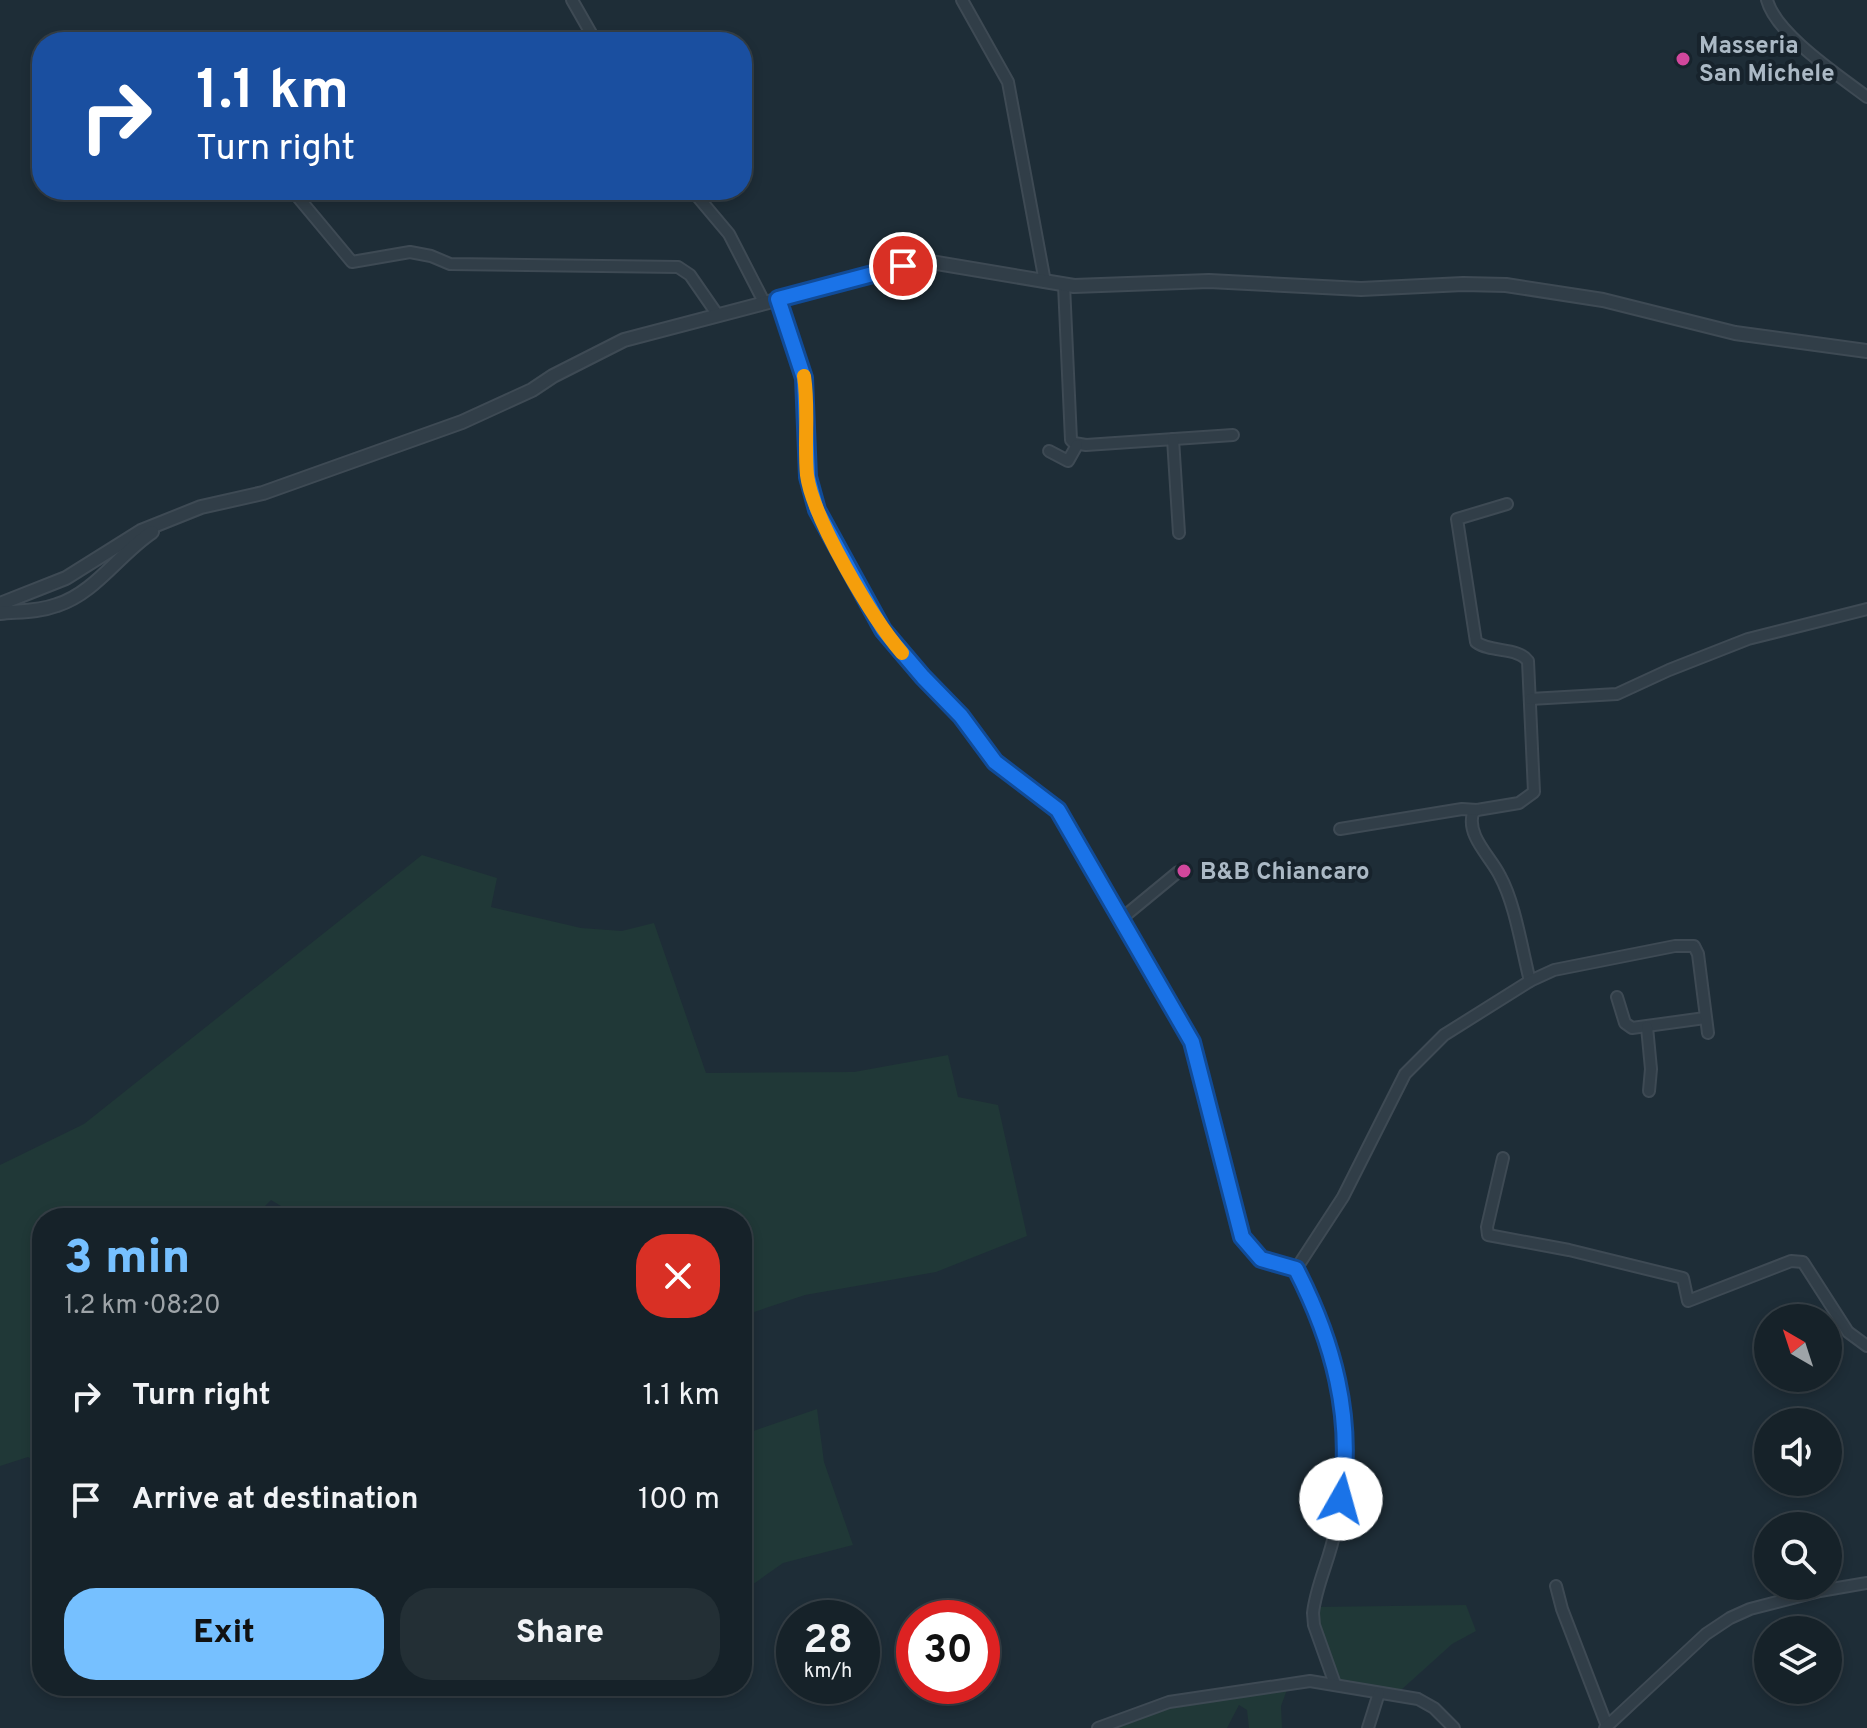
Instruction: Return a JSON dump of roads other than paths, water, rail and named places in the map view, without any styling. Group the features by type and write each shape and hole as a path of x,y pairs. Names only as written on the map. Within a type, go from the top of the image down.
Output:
{"street":[{"path":"572,0 590,32"},
{"path":"962,0 1008,82 1045,282"},
{"path":"1767,0 1770,12 1783,29 1867,97"},
{"path":"300,200 352,262 410,252 450,264 678,267 690,275 717,314"},
{"path":"700,200 729,234 771,300 804,378 808,477 813,497 861,593 883,630 961,716 989,755 1058,810 1192,1042 1242,1237 1261,1259 1296,1269 1315,1307 1336,1366 1343,1405 1346,1468 1330,1555 1313,1613 1314,1625 1335,1684"},
{"path":"0,604 66,578 121,541 201,507 263,493 462,422 532,390 608,346 717,314 925,261 1064,285 1209,281 1361,289 1506,285 1603,300 1735,333 1867,351"},
{"path":"1064,285 1071,440 1077,445 1233,435"},
{"path":"1173,439 1179,533"},
{"path":"1049,451 1068,461 1077,445"},
{"path":"1340,829 1519,803 1534,792 1530,667 1527,658 1476,642 1457,519 1507,504"},
{"path":"0,613 45,609 70,600 94,583 131,547 172,520"},
{"path":"1530,699 1617,694 1748,639 1867,609"},
{"path":"1477,810 1473,813 1471,825 1501,877 1530,981"},
{"path":"1121,919 1178,872"},
{"path":"1296,1269 1343,1197 1405,1074 1444,1035 1530,981 1554,970 1675,946 1694,946 1698,954 1708,1033"},
{"path":"1617,997 1625,1023 1632,1028 1705,1018"},
{"path":"1647,1027 1651,1069 1649,1091"},
{"path":"1503,1158 1487,1227 1488,1235 1569,1250 1683,1278 1688,1301 1791,1261 1803,1262 1848,1332 1867,1346"},
{"path":"1556,1586 1606,1727 1706,1634 1730,1618 1750,1609 1820,1591 1867,1583"},
{"path":"1098,1728 1169,1702 1310,1681 1418,1699 1434,1708 1454,1728"},
{"path":"1368,1728 1379,1693"}],"place":[{"name":"Masseria San Michele","path":"1683,59"},
{"name":"B&B Chiancaro","path":"1184,871"}]}
